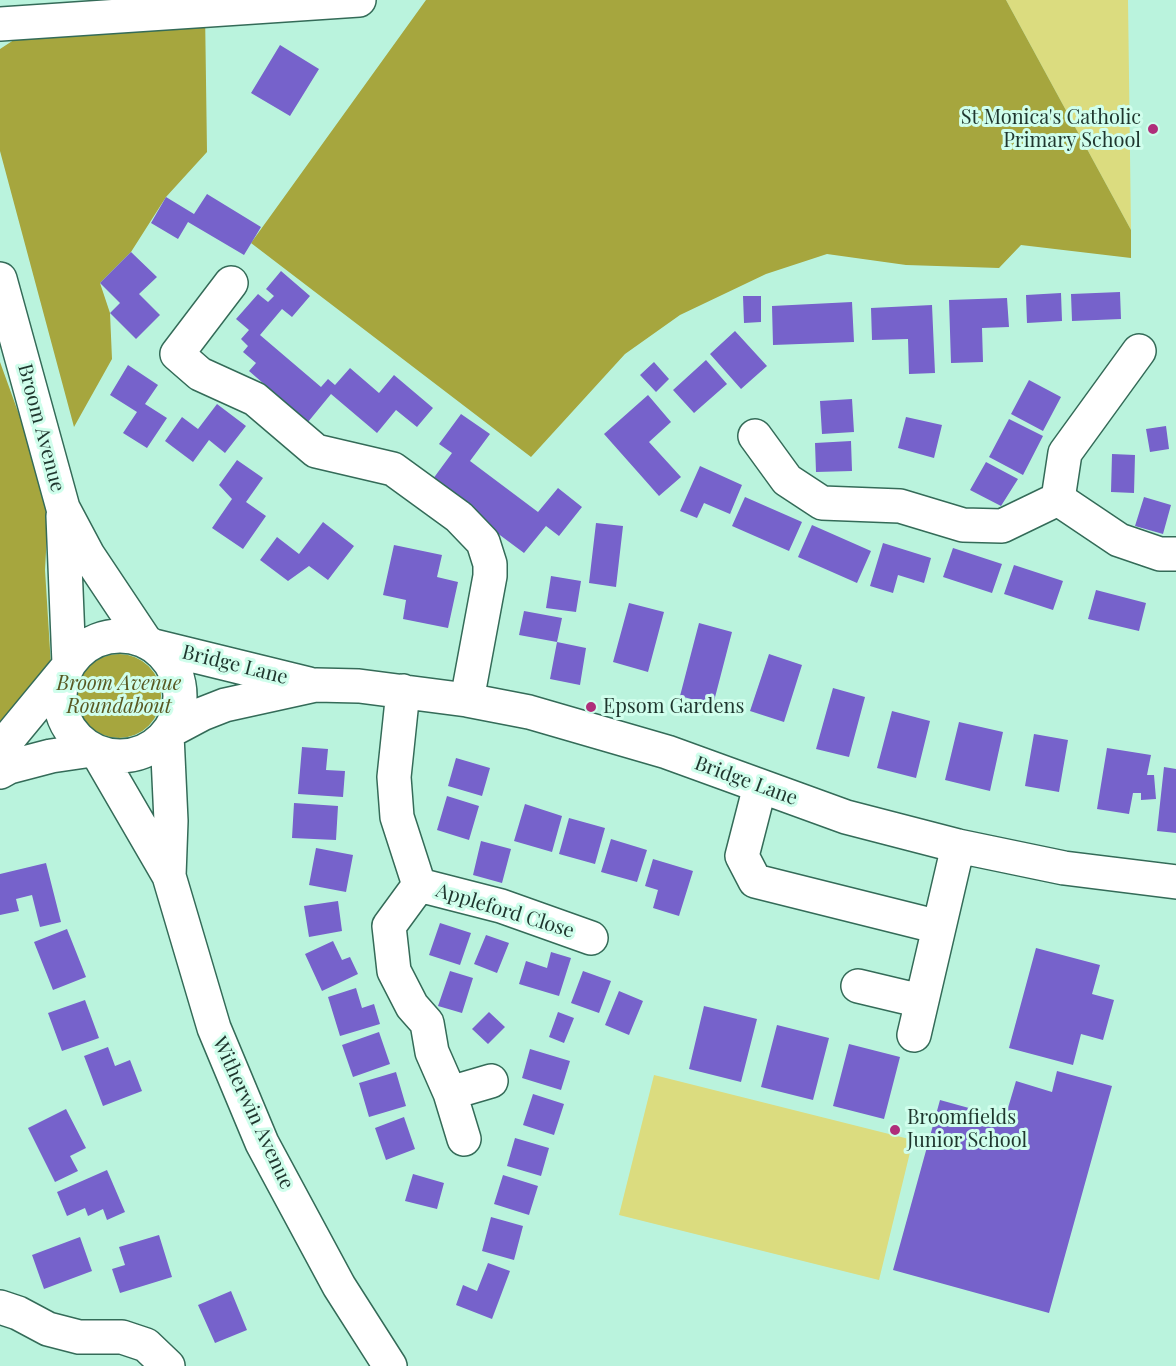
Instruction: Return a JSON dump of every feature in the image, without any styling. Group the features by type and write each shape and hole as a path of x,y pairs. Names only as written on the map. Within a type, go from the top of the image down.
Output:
{"street":[{"path":"0,24 358,0"},
{"name":"Broom Avenue","path":"0,279 63,508 88,555 150,644"},
{"path":"231,283 177,354 200,374 255,399 316,451 393,469 459,517 483,542 490,564 490,576 467,700"},
{"path":"1058,500 1065,453 1139,351"},
{"path":"755,436 786,480 822,503 900,506 963,525 1002,526 1058,500"},
{"path":"1058,500 1119,540 1160,554 1176,554"},
{"name":"Broom Avenue","path":"63,508 68,666"},
{"path":"0,748 79,652 96,641 115,636 135,638 150,644 166,656 174,669 180,685 180,701 177,716 168,733 159,743 129,756 113,756 95,751 82,744 71,732 63,717 60,700 61,684 68,666"},
{"name":"Bridge Lane","path":"150,644 316,686"},
{"name":"Bridge Lane","path":"168,733 202,714 225,705 316,686 359,686 467,700 529,712 645,745 846,817 958,846 1064,868 1176,882"},
{"name":"Appleford Close","path":"403,691 394,777 397,817 419,885"},
{"name":"Witherwin Avenue","path":"168,733 171,821 169,876"},
{"path":"0,772 9,767 51,756 95,751"},
{"name":"Witherwin Avenue","path":"95,751 169,876 214,1028 262,1143 339,1286 390,1366"},
{"path":"760,786 742,856 755,881 939,927"},
{"path":"914,1035 958,846"},
{"name":"Appleford Close","path":"419,885 501,906 591,938"},
{"name":"Appleford Close","path":"419,885 389,926 394,971 412,1006 427,1023 432,1052 450,1093 464,1139"},
{"path":"858,986 921,1001"},
{"path":"450,1093 491,1081"},
{"path":"0,1307 18,1313 48,1329 79,1337 122,1337 146,1345 168,1366"}],"shaded area":[{"path":"1006,0 1128,0 1131,230"},
{"path":"654,1075 913,1140 879,1280 619,1215"}],"green space":[{"path":"426,0 1006,0 1131,230 1131,258 1021,245 999,268 906,265 827,254 766,274 680,315 625,354 531,457 251,243"},
{"path":"205,10 207,152 166,197 131,252 100,283 110,313 112,359 74,427 0,151 0,49 43,21"},
{"path":"0,362 34,456 48,515 45,570 51,666 0,727"},
{"name":"Broom Avenue Roundabout","path":"119,654 135,657 154,673 161,696 158,712 142,731 119,738 103,735 84,719 77,696 80,680 96,661"}],"building":[{"path":"280,45 319,69 290,116 251,93"},
{"path":"207,194 261,227 244,255 188,222 178,239 151,223 166,197 194,214"},
{"path":"131,252 157,277 139,294 160,315 136,339 110,313 120,303 100,283"},
{"path":"281,271 310,296 292,317 282,309 260,335 321,387 328,379 335,385 350,368 379,393 394,375 433,408 417,427 396,410 377,433 331,394 308,422 249,371 256,363 243,352 248,346 241,339 249,330 236,319 258,294 268,302 274,296 266,289"},
{"path":"1120,292 1121,319 1072,321 1071,294"},
{"path":"1061,293 1062,321 1027,323 1026,295"},
{"path":"743,296 761,296 761,322 744,323"},
{"path":"1007,298 1009,327 982,328 983,362 951,363 949,300"},
{"path":"852,302 854,342 773,345 772,306"},
{"path":"932,305 935,373 909,374 908,339 872,340 871,308"},
{"path":"735,331 767,366 741,389 710,354"},
{"path":"706,360 727,384 694,413 673,390"},
{"path":"654,362 669,379 656,392 640,375"},
{"path":"128,365 158,385 145,404 167,418 147,448 123,433 137,412 110,395"},
{"path":"1029,380 1061,397 1043,431 1011,414"},
{"path":"648,395 671,422 649,442 681,477 659,496 604,434"},
{"path":"852,399 854,432 822,434 820,401"},
{"path":"217,404 246,426 225,453 209,440 193,462 165,441 182,417 198,429"},
{"path":"461,414 490,434 470,461 538,512 558,488 582,507 559,536 546,526 524,553 430,483 452,453 439,444"},
{"path":"906,417 942,425 934,458 898,448"},
{"path":"1009,419 1043,436 1023,475 989,457"},
{"path":"1166,426 1169,449 1150,452 1146,429"},
{"path":"851,441 852,471 816,472 815,443"},
{"path":"1112,454 1135,455 1134,493 1111,492"},
{"path":"237,460 263,478 246,502 266,516 243,549 212,528 232,499 219,485"},
{"path":"986,462 1018,479 1001,506 970,490"},
{"path":"700,466 742,485 730,514 704,503 697,518 680,511"},
{"path":"745,497 802,522 789,551 732,526"},
{"path":"1144,497 1171,505 1163,534 1135,526"},
{"path":"323,522 354,546 328,580 309,566 288,581 260,560 277,537 299,554"},
{"path":"596,523 623,526 616,587 589,583"},
{"path":"812,525 871,551 857,583 798,557"},
{"path":"883,543 931,558 924,583 898,575 893,593 870,586"},
{"path":"394,545 442,555 437,577 458,582 448,628 403,619 406,600 383,595"},
{"path":"953,548 1002,564 992,593 943,577"},
{"path":"1014,565 1063,581 1053,610 1004,594"},
{"path":"551,576 581,581 576,612 546,608"},
{"path":"1096,590 1146,603 1139,631 1088,619"},
{"path":"629,603 664,612 648,672 613,662"},
{"path":"524,611 562,618 557,642 519,635"},
{"path":"699,623 732,632 713,705 680,696"},
{"path":"557,642 586,648 580,685 550,679"},
{"path":"769,654 802,665 784,722 750,711"},
{"path":"833,688 865,697 849,757 816,749"},
{"path":"892,711 930,721 916,778 877,768"},
{"path":"959,722 1003,732 990,791 945,780"},
{"path":"1034,734 1068,740 1059,792 1025,786"},
{"path":"302,747 328,749 326,770 345,771 343,797 298,794"},
{"path":"1107,748 1151,755 1147,775 1154,775 1156,799 1141,800 1141,793 1133,793 1129,814 1097,809"},
{"path":"456,758 490,768 482,796 448,786"},
{"path":"1164,767 1176,769 1176,833 1157,831"},
{"path":"447,796 479,806 469,840 437,830"},
{"path":"294,803 338,806 336,840 292,838"},
{"path":"525,804 562,816 552,852 514,841"},
{"path":"569,818 605,828 595,864 559,854"},
{"path":"611,839 647,850 637,882 601,872"},
{"path":"481,841 511,849 502,883 473,875"},
{"path":"316,848 353,855 346,892 309,885"},
{"path":"653,859 693,871 679,916 653,908 658,890 645,886"},
{"path":"46,863 61,922 40,927 32,895 16,899 19,911 0,915 0,874"},
{"path":"338,901 342,931 309,937 304,906"},
{"path":"440,923 471,933 460,965 429,955"},
{"path":"67,929 86,977 53,990 34,942"},
{"path":"486,935 509,943 497,973 474,964"},
{"path":"333,941 342,960 350,957 358,974 322,991 305,954"},
{"path":"1036,948 1100,965 1092,994 1114,1000 1103,1040 1081,1034 1073,1065 1009,1048"},
{"path":"551,952 571,958 559,996 519,984 526,961 547,968"},
{"path":"450,971 473,978 462,1013 438,1006"},
{"path":"583,971 611,981 599,1013 571,1003"},
{"path":"356,988 362,1008 374,1004 380,1024 340,1036 328,997"},
{"path":"619,991 643,1001 629,1035 605,1025"},
{"path":"85,1000 99,1038 62,1051 48,1013"},
{"path":"704,1006 757,1019 741,1082 689,1069"},
{"path":"489,1012 505,1027 488,1044 472,1029"},
{"path":"558,1012 574,1018 564,1043 549,1037"},
{"path":"777,1025 829,1038 813,1100 761,1087"},
{"path":"379,1032 390,1064 353,1077 342,1045"},
{"path":"849,1044 900,1057 884,1119 833,1106"},
{"path":"108,1047 115,1066 130,1060 142,1091 103,1106 84,1056"},
{"path":"530,1049 570,1061 561,1090 522,1078"},
{"path":"1057,1071 1112,1086 1049,1313 893,1270 940,1100 1005,1118 1016,1081 1052,1092"},
{"path":"396,1072 406,1106 369,1117 359,1083"},
{"path":"533,1094 564,1104 554,1135 523,1125"},
{"path":"66,1109 86,1148 70,1156 78,1171 55,1182 28,1128"},
{"path":"404,1117 415,1149 386,1160 375,1128"},
{"path":"515,1138 549,1148 541,1176 507,1166"},
{"path":"107,1170 125,1212 107,1220 103,1209 88,1216 85,1208 67,1216 57,1192"},
{"path":"413,1174 444,1183 437,1209 405,1201"},
{"path":"503,1175 538,1186 529,1215 494,1204"},
{"path":"491,1217 523,1226 514,1260 482,1251"},
{"path":"159,1235 172,1277 120,1293 112,1269 125,1265 119,1247"},
{"path":"80,1237 92,1271 44,1289 32,1255"},
{"path":"488,1263 510,1271 492,1319 456,1305 463,1285 477,1291"},
{"path":"231,1291 247,1330 215,1343 198,1305"}],"place":[{"name":"St Monica's Catholic Primary School","path":"1153,129"},
{"name":"Epsom Gardens","path":"591,707"},
{"name":"Broomfields Junior School","path":"895,1130"}]}
